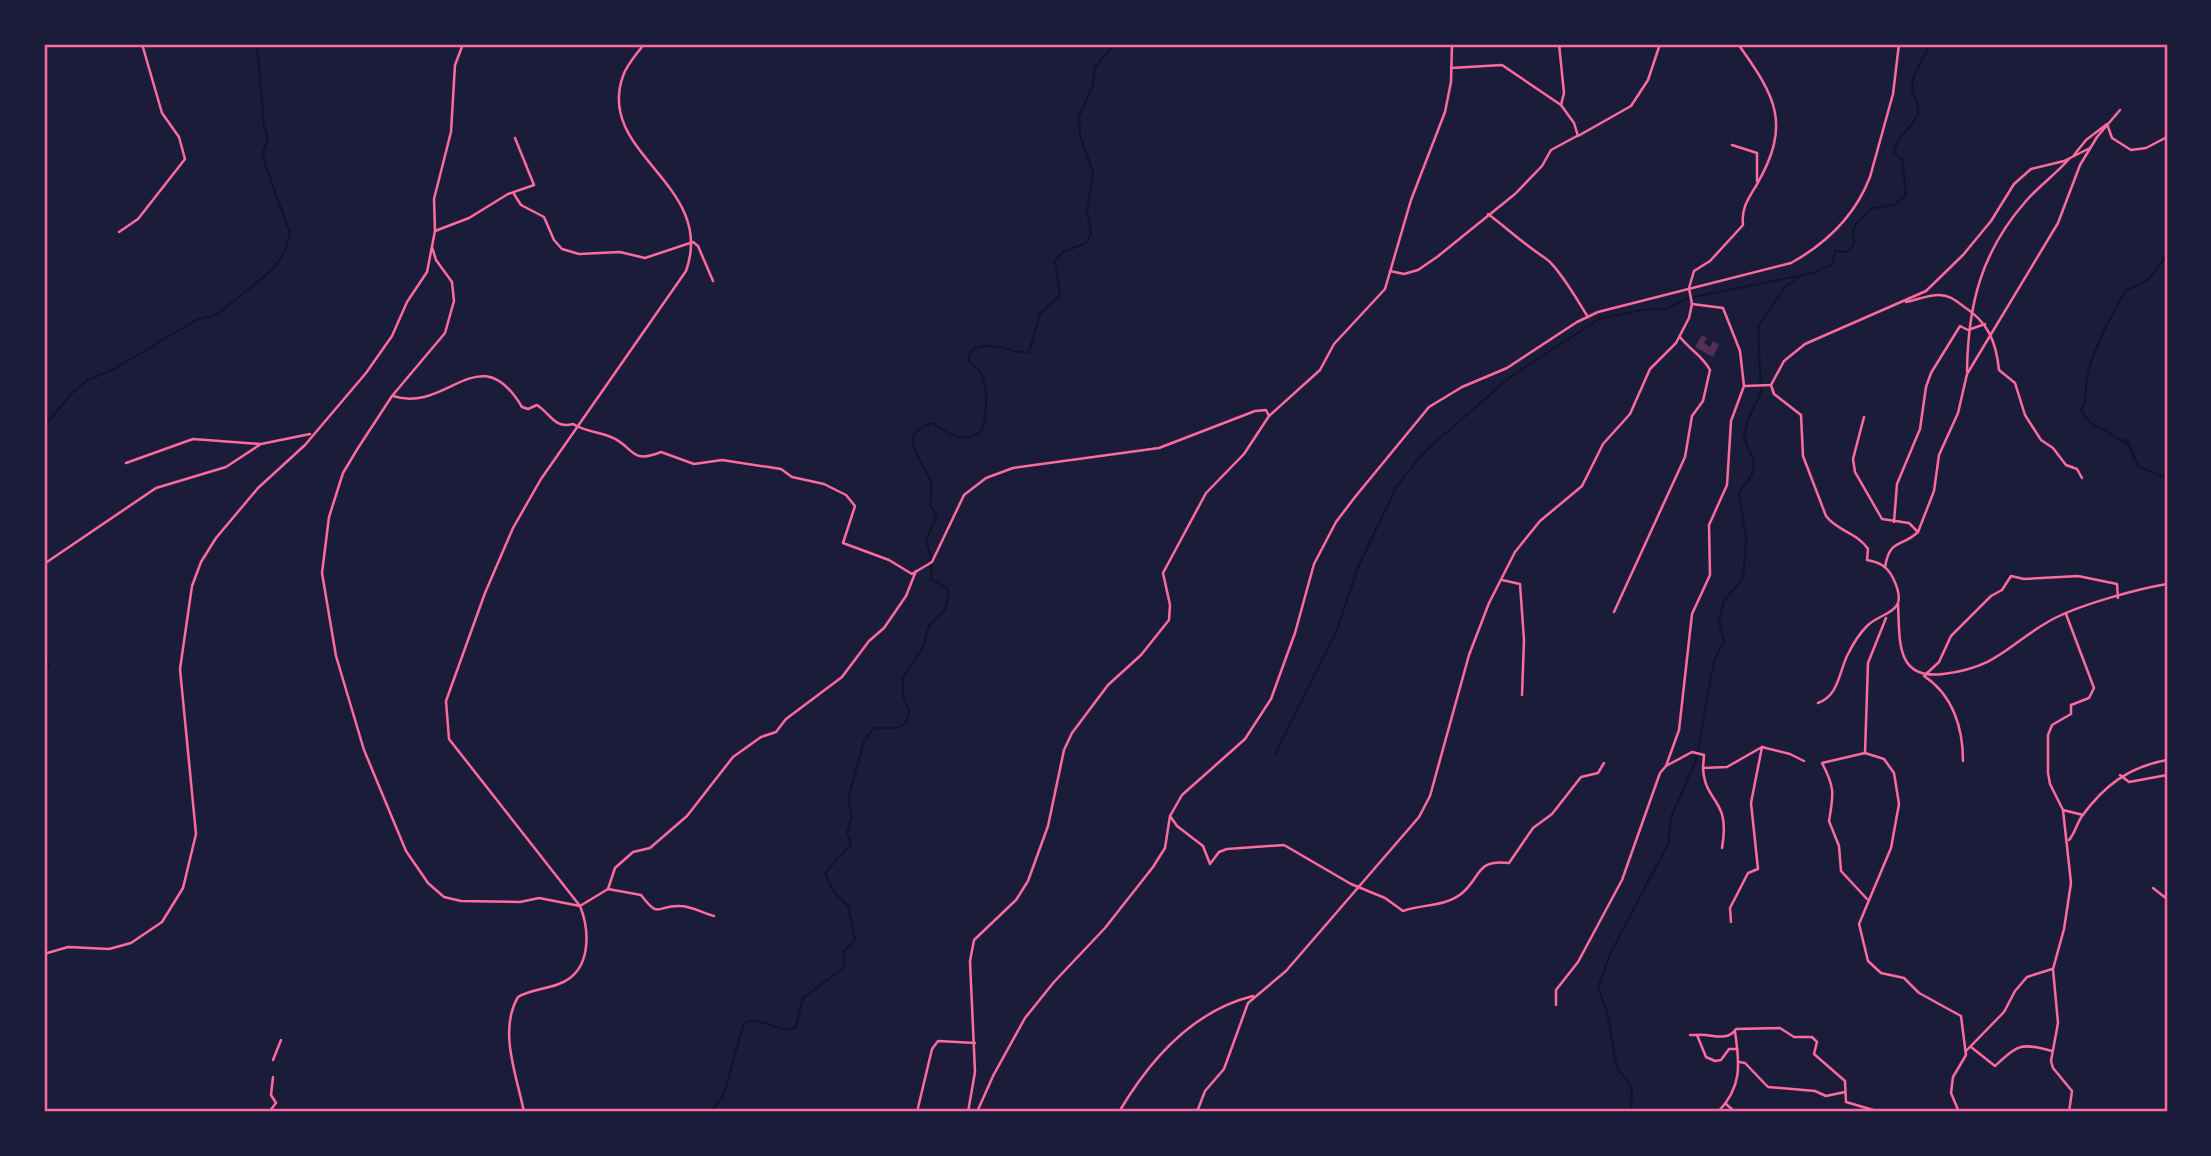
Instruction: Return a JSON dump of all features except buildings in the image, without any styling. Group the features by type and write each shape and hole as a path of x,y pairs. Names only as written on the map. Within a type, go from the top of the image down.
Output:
{"street":[{"path":"119,232 138,219 185,159 179,137 162,113 142,44"},
{"path":"44,954 68,947 109,949 131,943 162,922 183,888 196,834 180,669 192,586 201,562 216,538 258,488 292,458 366,373 392,336 407,302 426,272 435,231 434,199 451,132 455,65 463,44"},
{"path":"524,1112 508,1027 510,1011 518,997 569,979 579,967 587,932 580,906 449,739 446,701 476,615 513,528 541,479 686,271 693,242 684,209 669,184 627,133 618,100 623,73 644,44"},
{"path":"968,1112 975,1072 976,1044 970,961 974,940 1016,900 1028,881 1048,826 1064,750 1072,733 1108,685 1141,655 1169,620 1170,605 1163,573 1195,509 1206,493 1256,439 1269,416 1321,370 1334,344 1385,289 1411,200 1445,112 1452,44"},
{"path":"1559,44 1564,75 1561,105"},
{"path":"1390,271 1404,274 1418,270 1515,194 1542,166 1551,150 1631,106 1648,80 1660,44"},
{"path":"1160,1112 1197,1111 1205,1091 1224,1069 1241,1013 1256,996 1286,971 1403,838 1430,796 1472,645 1500,580 1528,534 1587,479 1603,444 1630,414 1646,375 1679,336 1692,304 1689,288 1694,271 1710,261 1743,225 1742,211 1757,184 1776,135 1778,119 1775,104 1738,44"},
{"path":"977,1112 993,1076 1025,1018 1105,928 1153,867 1164,848 1170,817 1191,785 1245,739 1271,699 1323,545 1355,496 1410,428 1429,407 1442,398 1507,368 1588,317 1619,304 1791,263 1818,248 1833,235 1865,190 1893,94 1899,44"},
{"path":"1451,68 1502,65 1561,105 1574,123 1578,136"},
{"path":"1967,374 2058,223 2090,148 2120,110"},
{"path":"2107,124 2112,138 2131,150 2146,148 2167,137"},
{"path":"1885,567 1888,551 1895,544 1919,533 1934,491 1941,448 1958,413 1967,374 1968,330 1980,271 2009,223 2029,198 2086,140 2107,124"},
{"path":"435,231 468,218 508,194 534,185 515,138"},
{"path":"1732,145 1757,153 1757,184"},
{"path":"1769,386 1790,353 1926,291 1949,270 1991,221 2014,184 2031,169 2072,157 2090,148"},
{"path":"514,194 521,205 544,217 554,240 562,249 579,254 620,252 645,258 693,242"},
{"path":"1488,214 1525,247 1545,258 1575,294 1588,317"},
{"path":"693,242 698,246 713,281"},
{"path":"432,247 436,260 452,282 454,301 445,333 392,396 343,473 330,517 322,573 336,656 364,750 406,851 428,883 444,897 488,903 552,899 580,906 608,889 615,869 633,852 650,848 687,816 733,757 761,737 776,732 786,719 842,677 869,641 884,628 906,596 916,571"},
{"path":"1901,303 1936,295 1949,296 1972,312 1991,333 1996,346 1999,370 2015,383 2025,415 2041,440 2053,448 2066,465 2077,469 2082,478"},
{"path":"1666,766 1679,730 1692,614 1710,575 1709,525 1727,485 1731,421 1744,386 1740,351 1723,308 1692,304"},
{"path":"1894,522 1897,484 1920,429 1931,373 1960,326 1968,330 1984,324"},
{"path":"1614,611 1658,521 1685,457 1692,416 1703,401 1710,370 1702,356 1692,351 1679,336"},
{"path":"392,396 411,402 478,375 496,378 511,389 522,407 537,405 562,427 573,424 612,437 632,455 647,458 661,452 694,464 722,460 781,469 792,477 824,484 846,495 855,506 843,543 889,560 912,574 932,562 964,495 986,478 1013,468 1159,447 1255,411 1266,410 1269,416"},
{"path":"1744,386 1769,386"},
{"path":"1769,386 1774,394 1801,415 1803,456 1826,516 1832,524 1863,541 1868,549 1867,560 1885,567 1896,584 1901,648 1913,671 1924,676 1945,693 1961,737 1963,761"},
{"path":"1864,417 1853,459 1855,472 1882,519 1909,523 1919,533"},
{"path":"126,463 192,439 261,444 312,433"},
{"path":"44,565 156,488 226,467 261,444"},
{"path":"1924,676 1940,662 1951,636 1991,596 2002,590 2011,576 2024,579 2087,577 2117,584 2118,598"},
{"path":"1500,580 1520,584 1524,640 1522,695"},
{"path":"1924,676 1960,673 1981,666 2066,614 2167,584"},
{"path":"1865,753 1868,663 1886,617 1898,601"},
{"path":"2066,614 2094,688 2089,698 2071,705 2071,714 2052,725 2048,735 2050,784 2063,810 2069,840 2071,883 2064,929 2053,969 2058,1023 2052,1051 2053,1068 2072,1091 2069,1112"},
{"path":"1818,703 1832,694 1843,663 1859,636 1869,624 1886,617"},
{"path":"1703,768 1719,770 1762,747 1784,751 1804,761"},
{"path":"1731,922 1730,908 1748,873 1758,869 1751,803 1762,747"},
{"path":"1556,1005 1556,990 1578,961 1622,880 1660,773 1666,766 1692,751 1701,754 1705,784 1718,800 1725,817 1722,848"},
{"path":"1867,899 1841,871 1839,846 1829,821 1834,807 1830,781 1822,763 1865,753 1884,759 1895,773 1899,804 1891,848 1867,899 1859,924 1870,964 1885,975 1904,978 1919,993 1955,1011 1964,1021 1966,1051"},
{"path":"2069,840 2100,792 2120,775 2145,764 2167,760"},
{"path":"1170,817 1177,826 1203,846 1210,864 1219,852 1227,849 1271,843 1284,845 1351,884 1385,898 1402,911 1419,905 1440,904 1462,893 1483,866 1493,861 1509,863 1533,828 1552,814 1581,777 1598,773 1604,763"},
{"path":"2120,775 2129,782 2167,775"},
{"path":"2063,810 2083,815"},
{"path":"2153,888 2167,899"},
{"path":"608,889 641,895 652,909 659,912 681,906 714,916"},
{"path":"1959,1112 1951,1093 1953,1077 1966,1051 2004,1012 2015,991 2027,977 2053,969"},
{"path":"1119,1112 1142,1074 1183,1032 1231,1002 1256,996"},
{"path":"1690,1035 1719,1038 1735,1032 1736,1029 1780,1028 1794,1037 1816,1039 1814,1054 1845,1082 1844,1099 1850,1104 1880,1112"},
{"path":"1718,1112 1726,1104 1737,1083 1739,1062 1735,1032"},
{"path":"1697,1035 1706,1057 1715,1061 1721,1060 1729,1049 1737,1049"},
{"path":"273,1060 281,1040"},
{"path":"917,1112 932,1049 937,1041 976,1044"},
{"path":"1971,1047 1995,1066 2013,1049 2028,1046 2052,1051"},
{"path":"1739,1062 1745,1063 1768,1087 1815,1091 1826,1096 1844,1092"},
{"path":"269,1112 276,1103 271,1096 273,1077"},
{"path":"1726,1104 1735,1112"}],"waterway":[{"path":"44,427 73,392 88,380 116,368 196,320 218,314 273,269 285,252 290,233 263,152 268,138 264,126 257,44"},
{"path":"710,1112 723,1097 744,1023 757,1021 783,1029 796,1027 803,998 843,968 843,952 855,940 848,906 832,889 825,873 851,844 847,833 852,817 848,799 864,741 874,728 897,728 906,723 909,712 903,696 903,677 923,647 929,625 945,610 949,593 947,588 931,579 932,562 926,540 937,515 930,506 931,483 914,450 914,435 932,423 960,437 979,434 984,422 986,395 981,373 968,361 971,351 979,347 993,346 1029,352 1040,314 1060,295 1055,261 1063,252 1086,243 1091,233 1087,211 1093,172 1080,135 1079,117 1093,85 1095,67 1115,44"},
{"path":"1694,297 1813,273 1833,264 1835,251 1847,252 1854,244 1853,229 1860,220 1873,208 1894,205 1906,195 1902,159 1894,153 1897,143 1917,116 1918,105 1912,85 1930,44"},
{"path":"2167,255 2149,279 2125,291 2095,350 2081,410 2094,425 2108,431 2116,439 2128,441 2138,466 2167,479"},
{"path":"1631,1112 1632,1087 1617,1068 1607,1012 1598,987 1610,954 1668,844 1671,817 1696,760 1714,661 1724,641 1719,622 1724,601 1743,578 1746,540 1739,493 1752,475 1754,462 1744,438 1747,422 1761,392 1758,326 1786,286 1801,276"},
{"path":"1275,754 1337,630 1359,565 1397,486 1423,453 1509,378 1599,319 1642,310 1666,309 1686,299"},
{"path":"2120,440 2129,446 2134,460"},
{"path":"44,656 49,666"}]}
